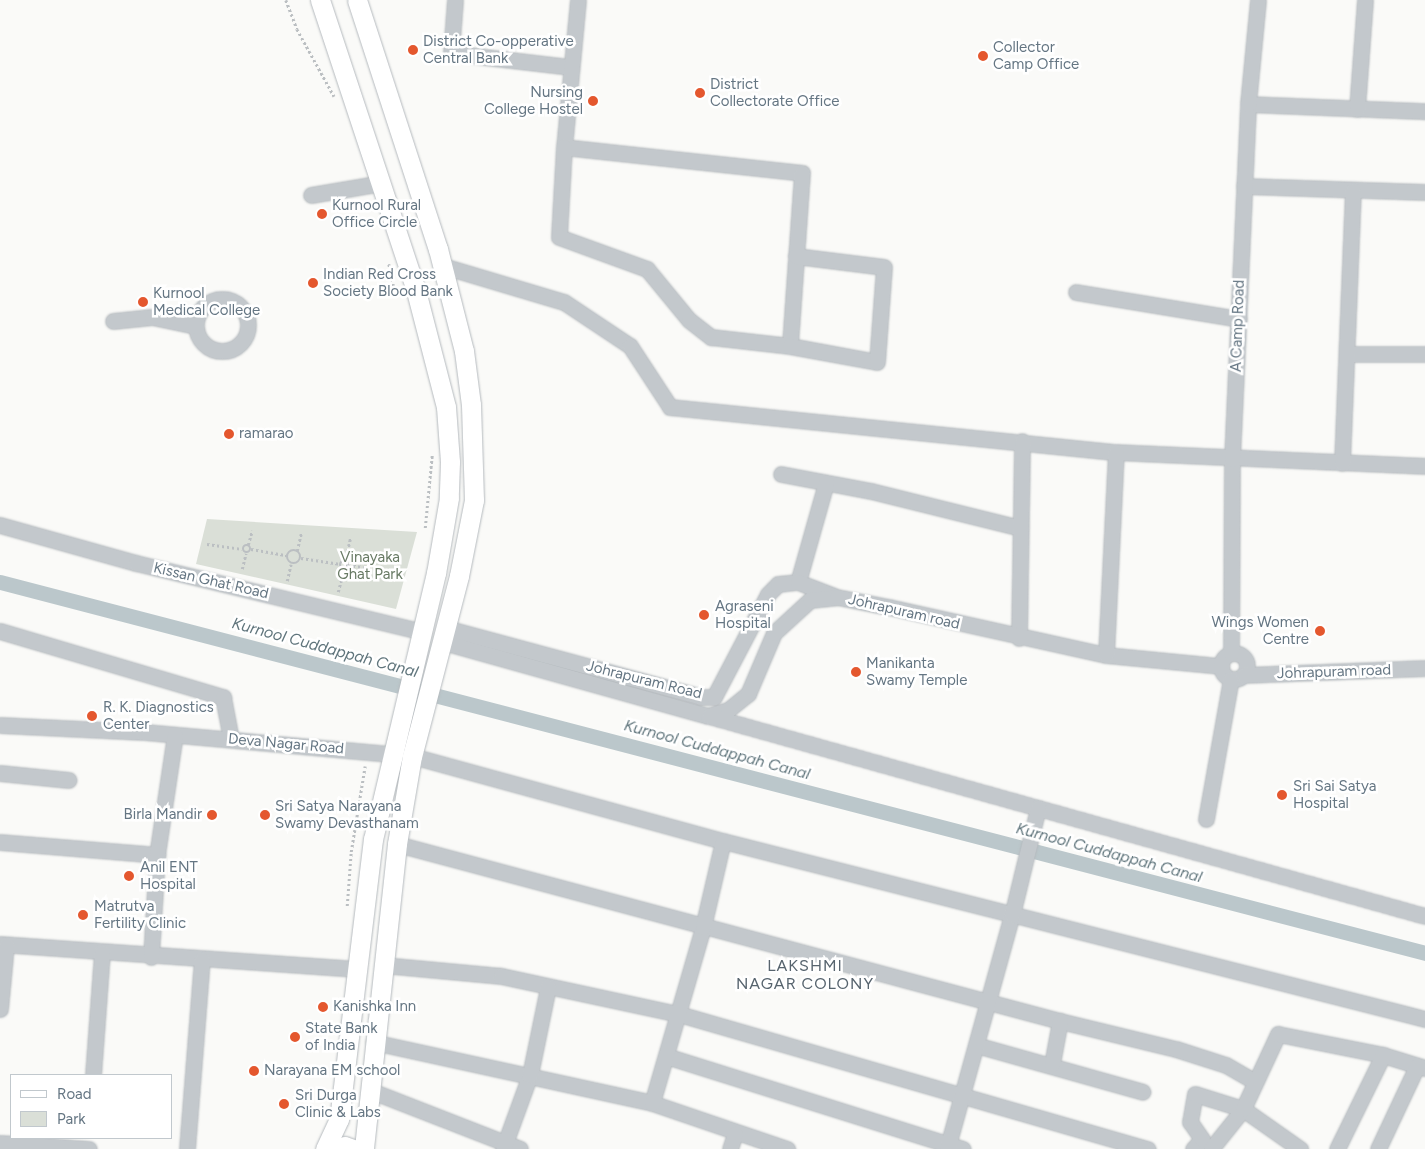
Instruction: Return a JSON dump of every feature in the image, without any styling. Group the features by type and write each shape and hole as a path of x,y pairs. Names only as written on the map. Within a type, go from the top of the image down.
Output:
{"main road":[{"path":"320,0 415,287 446,407 449,498 421,639 391,754 373,839 339,1119 326,1149"},
{"path":"357,0 443,266 464,351 470,396 474,500 443,642 412,756 397,844 373,1042 364,1149"},
{"path":"336,1149 345,1146 353,1149"}],"street":[{"path":"454,0 451,53 571,67"},
{"path":"578,0 564,147 559,237 647,269 689,320 711,337 790,346 877,362 884,267 796,256"},
{"name":"A Camp Road","path":"1231,653 1232,459 1248,104 1258,0"},
{"path":"1356,108 1365,0"},
{"path":"1248,104 1425,111"},
{"path":"564,147 802,173 790,346"},
{"path":"311,195 382,184"},
{"path":"1244,186 1425,192"},
{"path":"1342,463 1354,190"},
{"path":"443,266 564,302 630,346 670,407 1022,441 1116,452 1232,459 1425,466"},
{"path":"1076,292 1239,319"},
{"path":"113,321 152,317 196,326"},
{"path":"1347,354 1425,354"},
{"path":"1019,638 1022,441"},
{"path":"1106,655 1116,452"},
{"path":"781,474 1021,528"},
{"path":"798,582 826,483"},
{"name":"Kissan Ghat Road","path":"0,525 421,639"},
{"name":"Johrapuram Road","path":"443,642 701,697 714,697 768,594 778,584 798,582 837,597"},
{"name":"Johrapuram road","path":"443,642 708,716 728,710 748,694 774,633 810,600 837,597 1019,638 1106,655 1221,666"},
{"path":"0,631 223,697 231,739"},
{"path":"1206,819 1238,677 1248,667 1246,659 1240,654 1231,653 1224,658 1221,666 1224,674 1238,677"},
{"name":"Johrapuram road","path":"1238,677 1425,668"},
{"path":"708,716 1425,916"},
{"name":"Deva Nagar Road","path":"0,725 231,739 391,754"},
{"path":"151,957 157,855 175,735"},
{"path":"412,756 723,841 1425,1019"},
{"path":"0,773 69,780"},
{"path":"666,1056 953,1148 962,1095 1012,915 1038,808"},
{"path":"652,1103 703,927 723,841"},
{"path":"0,842 157,855"},
{"path":"397,844 703,927 989,1000 1060,1021 1176,1049 1226,1065 1256,1082"},
{"path":"0,1010 3,944 151,957 357,969"},
{"path":"93,1074 102,952"},
{"path":"187,1149 202,960"},
{"path":"383,965 501,976 679,1014 1148,1149"},
{"path":"369,1090 510,1147 530,1075 548,987"},
{"path":"1052,1064 1060,1021"},
{"path":"1211,1149 1243,1109 1278,1034 1383,1055 1421,1067 1378,1149"},
{"path":"373,1042 652,1103 735,1134 787,1149"},
{"path":"976,1045 1052,1064 1143,1092"},
{"path":"1337,1149 1383,1055"},
{"path":"1193,1149 1202,1139 1190,1122 1195,1094 1243,1109 1300,1149"},
{"path":"730,1149 735,1134"},
{"path":"0,1144 88,1149"}],"path":[{"path":"286,0 297,29 338,105"},
{"path":"388,258 394,287"},
{"path":"425,528 433,448"},
{"path":"242,549 248,545 252,530"},
{"path":"296,551 301,533"},
{"path":"296,551 301,558 340,564 345,561 350,539"},
{"path":"208,544 242,549 246,553"},
{"path":"248,545 251,549 287,555 296,551"},
{"path":"242,569 246,553 251,549"},
{"path":"287,555 291,564 287,581"},
{"path":"291,564 297,564 301,558"},
{"path":"345,561 348,565 384,570"},
{"path":"340,564 344,569"},
{"path":"338,592 344,569 348,565"},
{"path":"347,910 351,852 367,752"}],"green space":[{"name":"Vinayaka Ghat Park","path":"207,519 417,532 396,609 196,564"}],"waterway":[{"name":"Kurnool Cuddappah Canal","path":"0,582 1425,953"}],"place":[{"name":"District Co-opperative Central Bank","path":"413,50"},
{"name":"Collector Camp Office","path":"983,56"},
{"name":"District Collectorate Office","path":"700,93"},
{"name":"Nursing College Hostel","path":"593,101"},
{"name":"Kurnool Rural Office Circle","path":"322,214"},
{"name":"Indian Red Cross Society Blood Bank","path":"313,283"},
{"name":"Kurnool Medical College","path":"143,302"},
{"name":"ramarao","path":"229,434"},
{"name":"Agraseni Hospital","path":"704,615"},
{"name":"Wings Women Centre","path":"1320,631"},
{"name":"Manikanta Swamy Temple","path":"856,672"},
{"name":"R. K. Diagnostics Center","path":"92,716"},
{"name":"Sri Sai Satya Hospital","path":"1282,795"},
{"name":"Birla Mandir","path":"212,815"},
{"name":"Sri Satya Narayana Swamy Devasthanam","path":"265,815"},
{"name":"Anil ENT Hospital","path":"129,876"},
{"name":"Matrutva Fertility Clinic","path":"83,915"},
{"name":"Kanishka Inn","path":"323,1007"},
{"name":"State Bank of India","path":"295,1037"},
{"name":"Narayana EM school","path":"254,1071"},
{"name":"Sri Durga Clinic & Labs","path":"284,1104"}],"district":[{"name":"LAKSHMI NAGAR COLONY","path":"805,975"}]}
